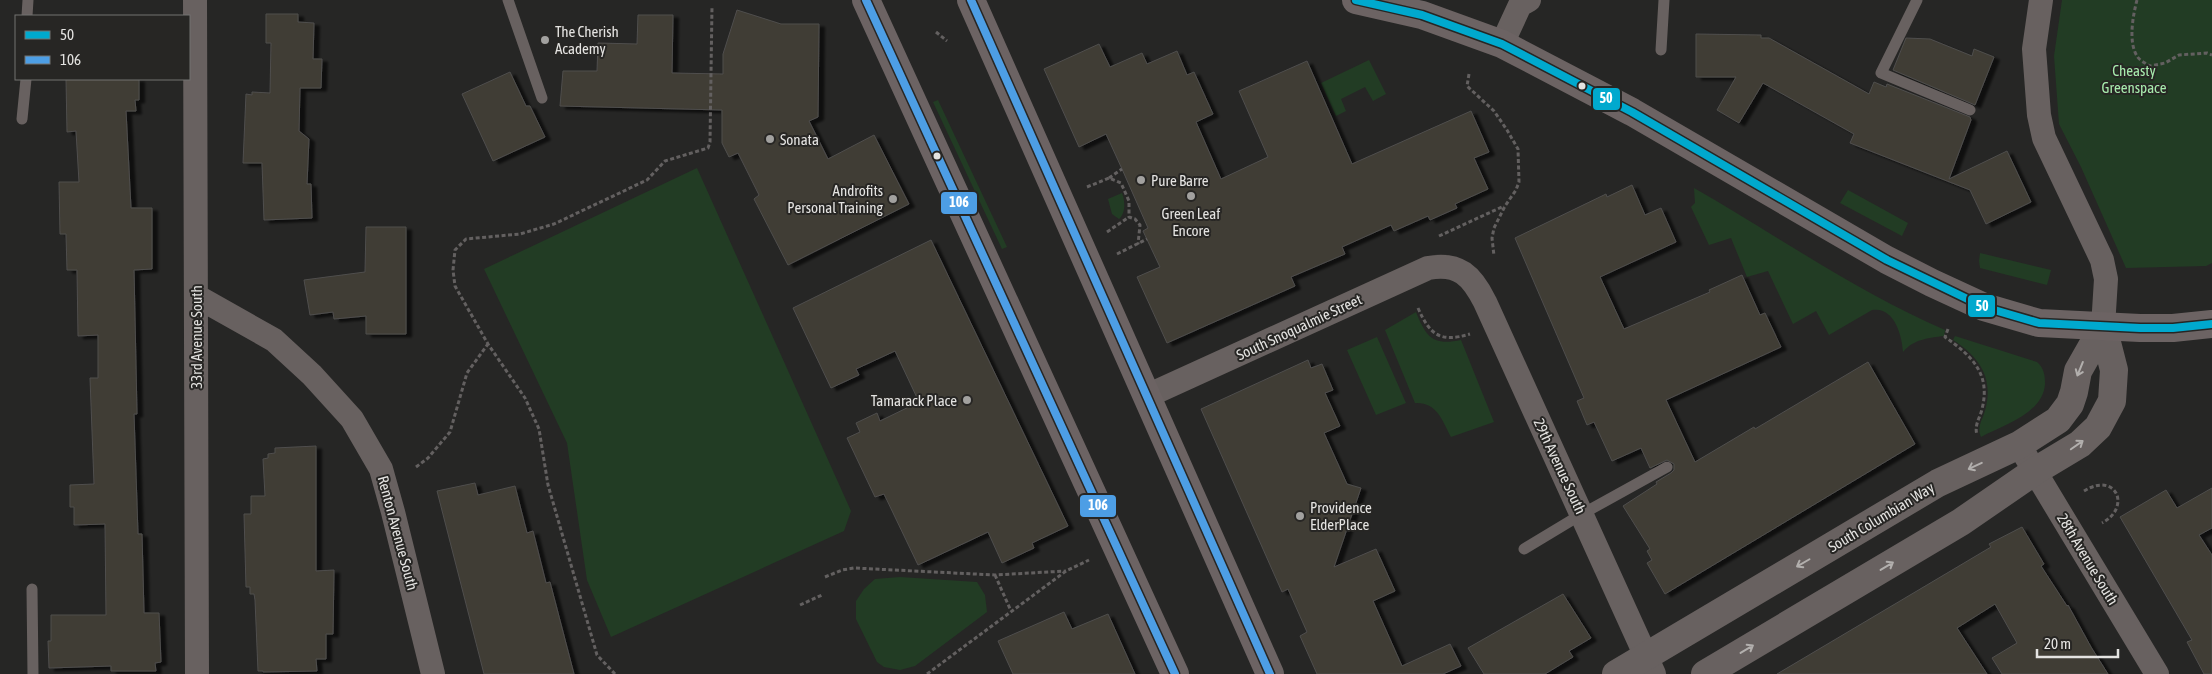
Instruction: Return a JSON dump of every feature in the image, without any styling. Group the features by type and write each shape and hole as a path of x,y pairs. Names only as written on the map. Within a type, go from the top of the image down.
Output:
{"main road":[{"path":"866,0 1176,674"},
{"path":"971,0 1270,674"},
{"path":"1356,0 1422,15 1502,44 1632,112 1887,260 1932,284 1984,307 2039,323 2103,327 2173,328 2212,324"}],"street":[{"name":"33rd Avenue South","path":"194,0 197,674"},
{"path":"1502,44 1520,5 1529,0"},
{"path":"1705,674 1960,522 2035,471 2080,444 2098,427 2112,401 2114,370 2103,327 2106,279 2102,260 2047,145 2039,115 2034,49 2041,0"},
{"name":"South Snoqualmie Street","path":"1147,396 1417,273 1440,266 1454,268"},
{"name":"29th Avenue South","path":"1454,268 1466,274 1476,284 1650,665"},
{"name":"Renton Avenue South","path":"196,296 274,340 312,375 352,419 380,469 394,512 433,674"},
{"name":"South Columbian Way","path":"1616,674 1650,665 1938,483 2019,445 2058,420 2070,404 2078,371 2103,327"},
{"name":"28th Avenue South","path":"2019,445 2157,674"}],"lane":[{"path":"27,15 28,0"},
{"path":"508,0 542,98"},
{"path":"1661,50 1664,0"},
{"path":"1917,0 1881,73 1970,110"},
{"path":"22,119 26,80"},
{"path":"1524,549 1582,514 1667,467"},
{"path":"32,589 33,674"}],"path":[{"path":"2137,0 2134,13 2133,47 2138,58 2150,66 2165,63 2179,55 2207,53 2212,55"},
{"path":"615,674 597,655 548,485 539,430 525,398 488,344 456,286 453,270 454,250 466,239 520,234 554,224 647,180 664,161 708,148 710,142 712,6"},
{"path":"936,32 947,41"},
{"path":"1469,74 1468,86 1494,111 1508,130 1518,149 1519,182 1511,198 1504,206 1494,228 1492,238 1494,256"},
{"path":"1088,187 1109,178 1122,169"},
{"path":"1109,178 1121,183 1125,189 1129,200 1129,217"},
{"path":"1125,189 1130,187"},
{"path":"1439,236 1504,206"},
{"path":"1129,217 1135,219 1140,225 1138,244"},
{"path":"1107,232 1129,217"},
{"path":"1140,225 1146,223"},
{"path":"1117,254 1147,239"},
{"path":"1418,308 1427,326 1434,334 1450,339 1470,334"},
{"path":"1948,329 1946,337 1964,350 1980,371 1984,382 1983,403 1976,426 1978,441"},
{"path":"416,467 428,458 450,432 467,373 488,344"},
{"path":"2084,492 2100,484 2110,486 2114,490 2118,500 2115,515 2102,524"},
{"path":"927,674 1066,571 1089,560"},
{"path":"825,577 842,570 854,568 995,575 1066,571"},
{"path":"995,575 1011,611"},
{"path":"800,606 822,595"}],"green space":[{"name":"Cheasty Greenspace","path":"2062,0 2212,0 2212,263 2206,266 2126,268 2081,167 2059,124 2054,56"},
{"path":"1369,60 1386,94 1373,101 1365,87 1341,99 1346,111 1336,116 1321,83"},
{"path":"938,100 1007,247 1002,249 933,102"},
{"path":"697,168 851,511 844,531 611,637 587,580 567,443 484,269"},
{"path":"1694,188 1880,299 1945,330 1944,336 1917,342 1903,352 1899,330 1891,317 1886,312 1880,310 1872,310 1829,335 1816,311 1793,324 1768,271 1747,277 1731,238 1709,245 1691,207 1695,203"},
{"path":"1848,190 1908,223 1902,236 1840,203"},
{"path":"1122,193 1124,207 1123,214 1119,219 1112,214 1108,199"},
{"path":"1980,253 2051,270 2047,285 1980,268"},
{"path":"1416,312 1423,328 1432,338 1444,342 1461,340 1494,422 1451,437 1434,409 1422,403 1415,403 1385,330"},
{"path":"1955,336 2037,362 2044,372 2045,384 2043,394 2030,411 1981,437 1979,428 1987,402 1988,391 1986,380 1978,362 1953,340"},
{"path":"1377,337 1406,403 1376,415 1347,350"},
{"path":"900,577 977,582 985,595 987,612 915,666 900,670 884,667 877,662 856,619 856,601 864,589 875,579"}],"building":[{"name":"Sonata","path":"737,10 781,24 819,24 818,117 809,121 828,159 874,135 909,204 788,265 754,199 759,195 738,153 729,157 722,143 722,110 560,106 563,71 597,71 598,43 637,44 638,15 673,15 672,73 723,74 723,54"},
{"path":"266,14 298,14 298,22 314,23 313,59 322,59 321,88 300,88 299,131 309,139 307,184 311,184 312,218 264,220 262,163 243,163 246,94 252,95 252,92 270,93 271,43 266,43"},
{"path":"1696,34 1761,35 1761,38 1769,38 1869,94 1874,82 1886,87 1887,84 1970,117 1971,120 1949,179 2007,151 2031,202 1986,224 1970,190 1850,143 1854,134 1763,83 1739,123 1717,110 1736,77 1696,77"},
{"path":"1906,38 1930,39 1972,56 1974,49 1994,57 1975,105 1893,70"},
{"path":"1099,44 1110,67 1142,53 1147,64 1177,51 1187,75 1194,72 1213,114 1196,122 1221,179 1268,157 1239,91 1307,61 1352,164 1471,111 1489,152 1474,158 1488,189 1455,204 1457,208 1430,220 1428,216 1394,231 1391,225 1342,247 1345,254 1291,277 1295,286 1167,343 1137,277 1160,267 1143,231 1148,228 1122,169 1106,134 1079,147 1044,69"},
{"path":"510,72 526,106 530,106 545,137 493,161 462,94"},
{"path":"66,80 139,80 139,100 135,100 136,111 126,111 131,208 152,208 152,269 134,270 137,414 134,414 138,534 142,534 144,613 159,613 161,662 155,663 156,671 111,671 111,666 49,668 48,641 51,641 51,615 106,615 105,524 74,525 74,507 70,507 70,485 94,484 90,378 98,378 98,335 78,336 77,270 67,270 66,234 60,234 59,182 79,182 76,131 67,132"},
{"path":"1632,185 1645,215 1661,208 1676,242 1600,277 1624,329 1710,292 1709,290 1742,275 1760,315 1765,313 1781,347 1666,400 1695,462 1868,362 1915,444 1665,594 1647,563 1652,560 1647,551 1650,549 1623,506 1671,473 1674,470 1674,464 1667,460 1650,468 1641,448 1612,461 1594,422 1587,425 1577,401 1584,398 1515,238 1606,194 1607,197"},
{"path":"366,227 406,227 406,334 366,334 366,316 334,319 333,312 310,315 304,280 365,272"},
{"name":"Tamarack Place","path":"931,240 1068,526 1032,543 1034,548 1002,563 988,532 918,565 884,494 875,497 847,438 860,432 856,423 877,413 880,421 919,402 895,351 856,369 859,375 831,388 793,308"},
{"name":"Providence ElderPlace","path":"1308,360 1311,368 1322,364 1333,390 1325,393 1340,426 1324,433 1347,484 1361,488 1334,567 1376,549 1395,591 1373,601 1402,666 1450,644 1461,666 1443,674 1317,674 1300,636 1307,632 1288,589 1282,592 1201,409"},
{"path":"316,446 316,571 334,570 333,634 326,634 326,659 316,659 317,671 258,671 255,600 254,594 250,594 250,587 246,587 244,514 251,514 251,496 265,496 263,459 268,458 268,454 275,453 275,448"},
{"path":"475,483 478,495 515,486 527,533 533,531 546,583 550,582 574,674 484,674 437,491"},
{"path":"2212,488 2212,528 2199,535 2212,555 2212,674 2204,674 2187,642 2192,640 2120,517 2166,490 2177,508"},
{"path":"2022,527 2044,564 2041,566 2068,605 2108,674 2002,674 1992,658 2017,643 1995,604 1957,628 1987,674 1777,674 1991,547 1989,544"},
{"path":"1563,594 1591,638 1569,651 1573,657 1545,674 1484,674 1468,648"},
{"path":"1064,612 1072,629 1108,614 1135,674 1013,674 998,641"}],"transit line":[{"name":"106","path":"866,0 1175,674"},
{"name":"106","path":"971,0 1270,674"},
{"name":"50","path":"1356,0 1422,15 1502,44 1632,112 1887,260 1984,307 2039,323 2140,328 2173,328 2212,324"}],"place":[{"name":"The Cherish Academy","path":"545,40"},
{"name":"Sonata","path":"770,139"},
{"name":"Pure Barre","path":"1141,180"},
{"name":"Green Leaf Encore","path":"1191,196"},
{"name":"Androfits Personal Training","path":"893,199"},
{"name":"Tamarack Place","path":"967,400"},
{"name":"Providence ElderPlace","path":"1300,516"}]}
